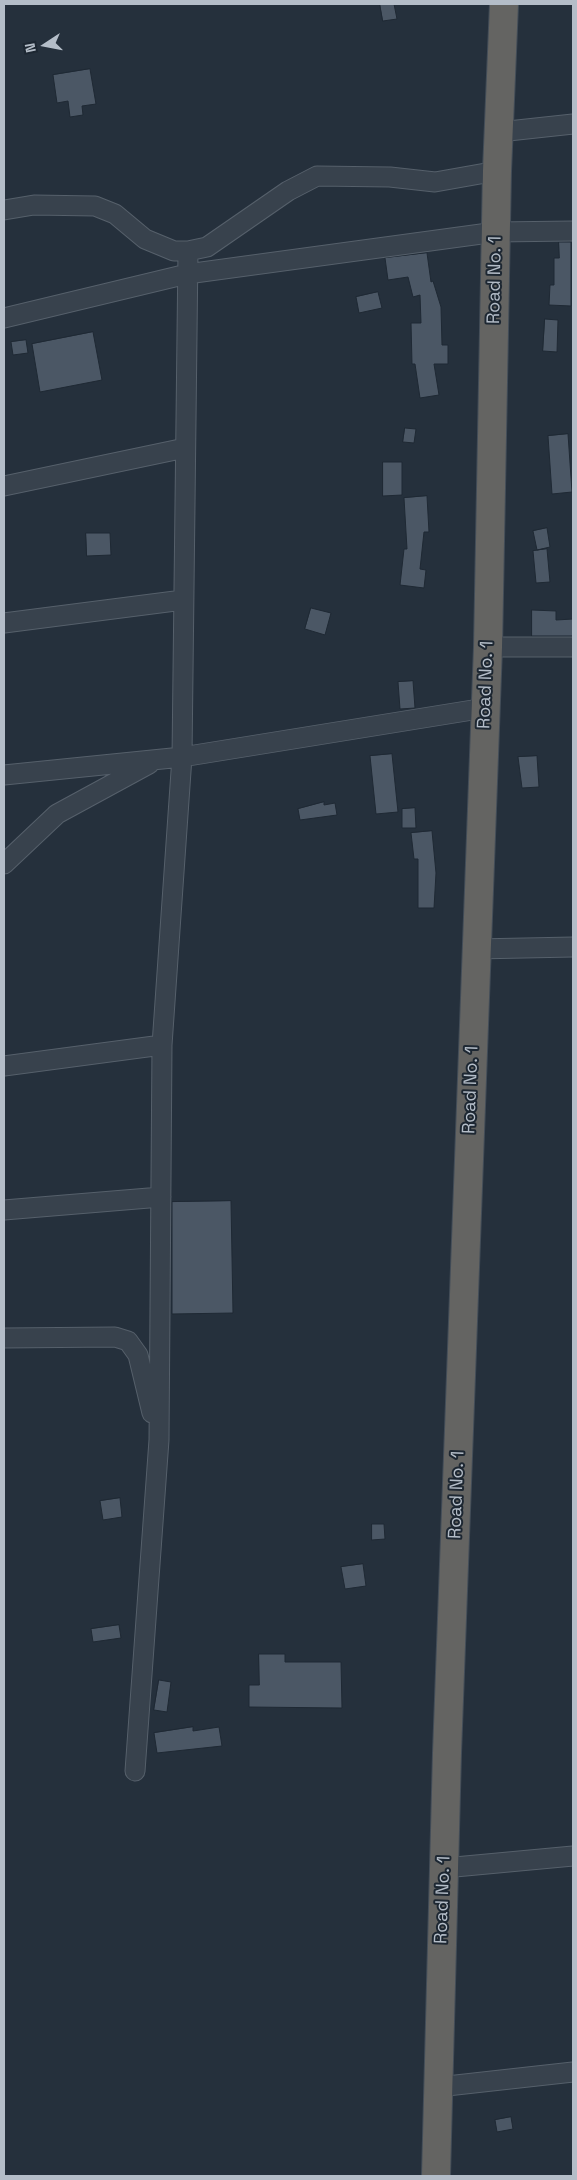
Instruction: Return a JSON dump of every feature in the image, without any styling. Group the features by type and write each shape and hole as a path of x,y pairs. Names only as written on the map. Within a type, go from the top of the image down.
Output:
{"highway":[{"name":"Road No. 1","path":"436,2176 444,1868 488,647 497,171 504,4"}],"street":[{"path":"499,132 573,124"},
{"path":"4,210 34,205 95,206 114,214 145,239 174,251 188,252 207,247 288,191 317,176 390,177 435,182 497,171"},
{"path":"4,318 188,274 496,232 573,230"},
{"path":"135,1771 159,1440 162,1045 182,757 188,252"},
{"path":"4,486 185,448"},
{"path":"4,623 184,600"},
{"path":"488,647 573,647"},
{"path":"4,775 182,757 485,708"},
{"path":"4,864 57,814 157,760"},
{"path":"476,949 573,947"},
{"path":"4,1066 162,1045"},
{"path":"4,1210 161,1197"},
{"path":"4,1338 115,1337 128,1341 138,1355 159,1440"},
{"path":"444,1868 573,1856"},
{"path":"438,2087 573,2072"}],"building":[{"path":"380,4 394,4 397,19 383,21"},
{"path":"90,69 96,104 82,106 83,115 70,117 68,101 57,103 53,75"},
{"path":"559,242 571,242 571,306 549,305 550,285 554,285 554,258 559,258"},
{"path":"427,253 431,282 433,281 441,307 442,345 448,345 448,364 434,364 439,395 420,398 415,364 412,364 411,323 421,323 420,295 413,297 408,277 388,280 385,258"},
{"path":"378,292 382,308 359,313 356,297"},
{"path":"545,319 558,320 557,352 543,351"},
{"path":"93,332 102,380 40,392 32,344"},
{"path":"26,340 28,353 13,355 11,342"},
{"path":"405,428 416,429 414,443 403,442"},
{"path":"568,434 572,492 552,494 548,436"},
{"path":"383,462 402,462 402,495 383,496"},
{"path":"427,496 429,532 424,532 420,569 426,570 424,588 400,585 404,549 407,549 404,498"},
{"path":"547,528 550,547 537,550 533,531"},
{"path":"86,533 110,533 111,555 87,556"},
{"path":"547,549 550,582 536,583 533,551"},
{"path":"311,608 331,613 325,635 305,629"},
{"path":"532,610 556,611 556,620 573,619 573,636 532,636"},
{"path":"413,681 415,708 400,709 398,682"},
{"path":"392,754 398,812 376,814 370,756"},
{"path":"537,756 539,787 522,788 518,757"},
{"path":"324,802 324,805 335,803 337,815 300,820 298,809"},
{"path":"415,808 416,828 402,828 402,809"},
{"path":"432,831 436,873 434,908 418,908 418,859 414,859 411,833"},
{"path":"231,1201 233,1313 172,1314 172,1202"},
{"path":"120,1498 122,1517 103,1520 100,1501"},
{"path":"372,1524 384,1524 385,1539 372,1540"},
{"path":"363,1564 366,1586 345,1589 341,1567"},
{"path":"119,1625 121,1638 93,1642 91,1629"},
{"path":"259,1654 285,1654 285,1662 341,1662 342,1708 249,1707 249,1685 259,1685"},
{"path":"159,1680 171,1682 167,1712 154,1710"},
{"path":"193,1727 193,1731 219,1727 222,1746 157,1753 154,1733"},
{"path":"511,2117 513,2129 497,2132 495,2120"}]}
